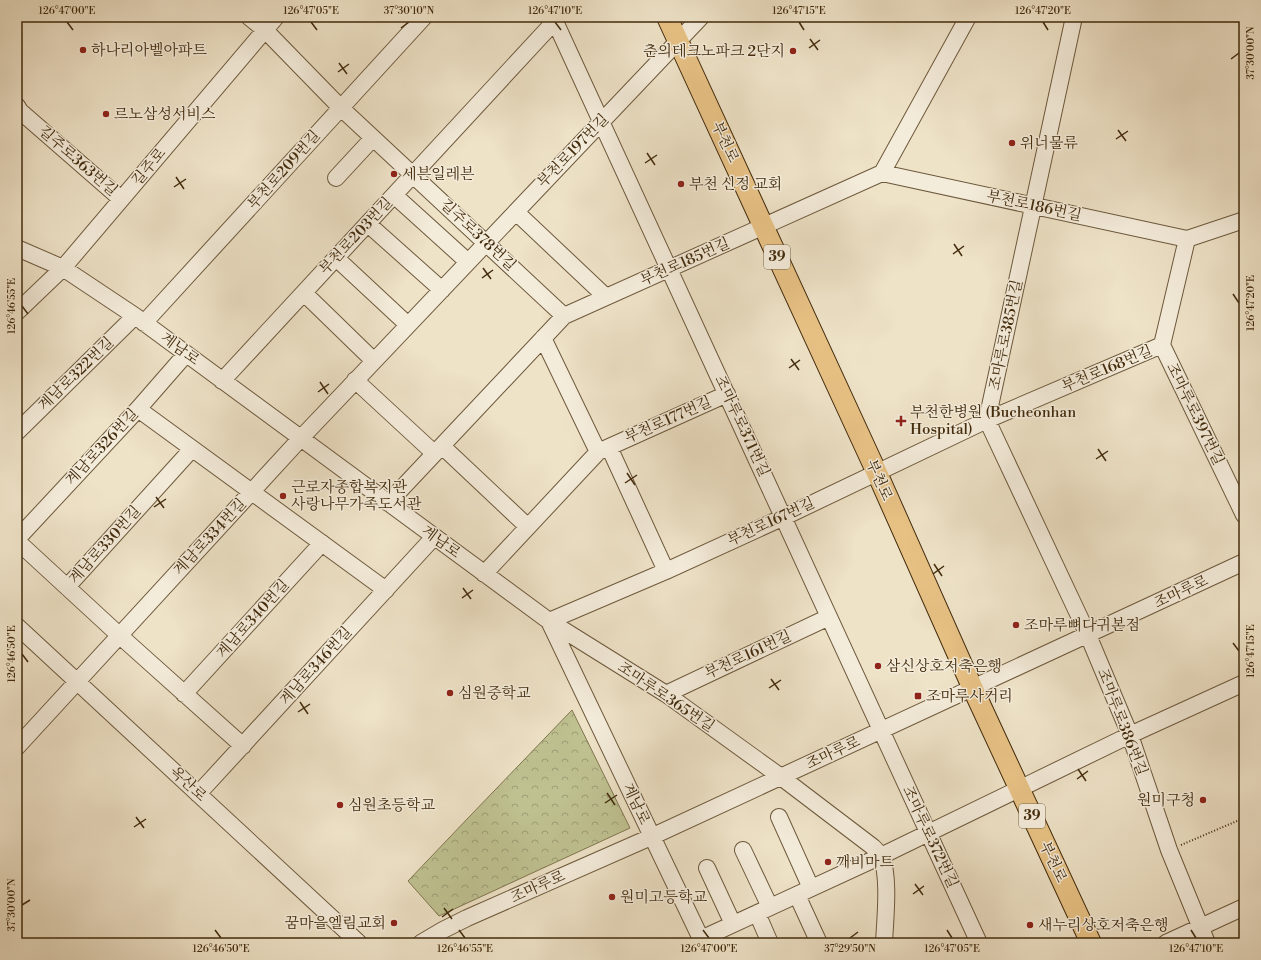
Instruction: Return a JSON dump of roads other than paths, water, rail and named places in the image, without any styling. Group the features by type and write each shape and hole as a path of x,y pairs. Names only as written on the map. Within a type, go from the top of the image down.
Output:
{"main road":[{"name":"부천로","path":"667,17 876,473 972,689 1091,943"}],"street":[{"name":"길주로378번길","path":"249,17 265,30 341,108 564,316"},
{"name":"길주로","path":"17,312 63,268 276,17"},
{"name":"부천로209번길","path":"140,320 341,108 424,17"},
{"name":"부천로197번길","path":"300,438 701,17"},
{"path":"764,227 882,173 968,17"},
{"name":"조마루로385번길","path":"987,420 1074,17"},
{"name":"조마루로371번길","path":"554,19 882,731"},
{"name":"부천로203번길","path":"222,381 368,224 554,19"},
{"name":"길주로363번길","path":"17,106 20,111 122,199"},
{"path":"336,178 373,138"},
{"name":"부천로186번길","path":"882,173 1187,239"},
{"path":"394,195 468,262"},
{"path":"516,212 606,297"},
{"path":"1187,239 1244,220"},
{"path":"368,224 442,290"},
{"name":"부천로185번길","path":"388,503 564,316 764,227"},
{"name":"조마루로397번길","path":"1187,239 1162,345 1244,515"},
{"name":"계남로","path":"17,248 63,268 140,320 549,622 702,941"},
{"path":"336,258 408,325"},
{"path":"304,293 374,361"},
{"name":"계남로322번길","path":"17,432 140,320"},
{"path":"543,338 603,449"},
{"name":"부천로168번길","path":"876,473 987,420 1162,345"},
{"name":"계남로326번길","path":"17,540 138,409 186,354"},
{"path":"356,380 528,527"},
{"name":"부천로177번길","path":"484,574 603,449 727,394"},
{"path":"138,409 386,590"},
{"path":"987,420 1088,635"},
{"name":"계남로334번길","path":"17,747 300,438"},
{"name":"계남로330번길","path":"67,587 192,449"},
{"name":"부천로177번길","path":"603,449 635,504 666,571"},
{"name":"부천로167번길","path":"549,622 666,571 876,473"},
{"name":"계남로346번길","path":"198,794 434,537"},
{"path":"17,540 119,635 243,746"},
{"name":"계남로340번길","path":"184,694 322,543"},
{"name":"조마루로","path":"421,943 467,918 651,837 1244,562"},
{"name":"부천로161번길","path":"666,694 830,617"},
{"name":"조마루로365번길","path":"549,622 666,694 873,846 881,856"},
{"name":"옥산로","path":"17,626 359,943"},
{"name":"조마루로386번길","path":"1088,635 1130,735 1169,850 1207,943"},
{"path":"702,941 733,924 881,856 1130,735 1244,684"},
{"name":"조마루로372번길","path":"882,731 979,943"},
{"path":"779,817 804,891 819,943"},
{"path":"743,850 763,910 770,943"},
{"path":"881,856 884,870 886,898 884,943"},
{"path":"707,868 733,924"},
{"path":"1166,943 1244,907"}],"place":[{"name":"하나리아벨아파트","path":"83,50"},
{"name":"춘의테크노파크 2단지","path":"793,51"},
{"name":"르노삼성서비스","path":"106,114"},
{"name":"위너물류","path":"1012,143"},
{"name":"세븐일레븐","path":"394,174"},
{"name":"부천 신정 교회","path":"681,184"},
{"name":"부천한병원 (Bucheonhan Hospital)","path":"901,421"},
{"name":"근로자종합복지관 사랑나무가족도서관","path":"283,496"},
{"name":"조마루뼈다귀본점","path":"1016,625"},
{"name":"삼신상호저축은행","path":"878,666"},
{"name":"심원중학교","path":"450,693"},
{"name":"조마루사거리","path":"918,696"},
{"name":"원미구청","path":"1203,800"},
{"name":"심원초등학교","path":"340,805"},
{"name":"깨비마트","path":"828,862"},
{"name":"원미고등학교","path":"612,897"},
{"name":"꿈마을엘림교회","path":"394,923"},
{"name":"새누리상호저축은행","path":"1030,925"}]}
